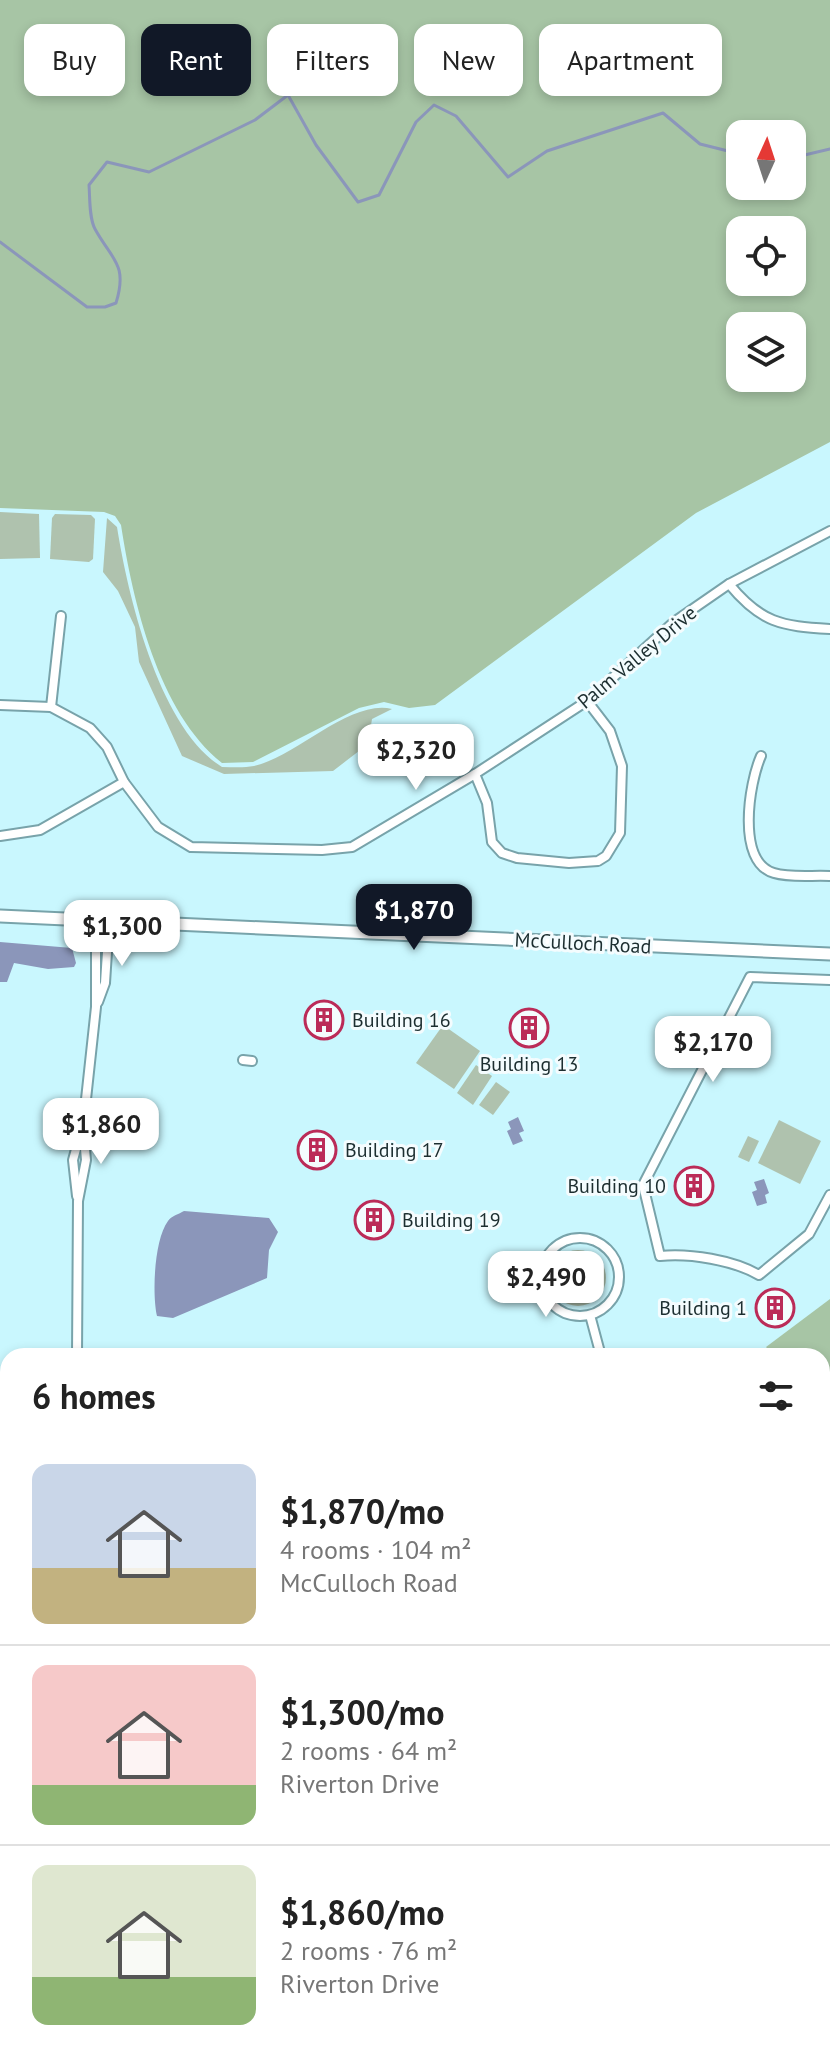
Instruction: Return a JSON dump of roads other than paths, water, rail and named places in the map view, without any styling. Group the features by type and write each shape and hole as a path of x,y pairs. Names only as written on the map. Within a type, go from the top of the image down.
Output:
{"street":[{"name":"Palm Valley Drive","path":"0,705 51,707 90,728 107,747 124,782 158,827 191,847 322,850 352,847 475,774 587,701 674,622 729,584 830,531"},
{"path":"729,584 745,603 767,620 782,625 830,629"},
{"path":"51,707 61,616"},
{"path":"475,774 487,803 492,842 502,853 517,858 569,863 598,861 606,856 620,833 622,766 610,731 587,701"},
{"path":"761,756 751,777 750,846 756,863 774,873 830,876"},
{"path":"0,836 40,830 124,782"},
{"name":"McCulloch Road","path":"0,916 830,954"},
{"path":"77,1348 78,1201 73,1160 83,1127 96,1007 96,920"},
{"path":"96,1007 105,983 109,921"},
{"path":"830,980 750,977 643,1185 660,1256 747,1268 759,1275 809,1234 830,1195"},
{"path":"573,1239 596,1241 607,1249 619,1270 618,1287 612,1299 590,1315 566,1313 554,1306 542,1283 547,1257 556,1247 573,1239"},
{"path":"590,1315 599,1348"}],"water":[{"path":"0,942 72,948 76,963 74,967 48,969 14,963 7,982 0,982"},
{"path":"518,1117 524,1131 519,1133 523,1141 513,1145 507,1131 511,1129 508,1122"},
{"path":"764,1179 769,1193 765,1195 767,1203 757,1206 752,1192 757,1190 754,1182"},
{"path":"184,1211 269,1218 278,1232 269,1250 267,1278 173,1318 157,1316 155,1281 160,1241 169,1219"}],"waterway":[{"path":"0,242 87,307 105,307 116,303 119,271 95,229 90,208 89,185 107,162 149,172 255,120 288,95 316,145 358,202 379,195 416,122 434,105 456,116 508,177 547,151 663,113 700,144 726,150"},
{"path":"806,155 830,149"}],"place":[{"name":"Building 16","path":"324,1020"},
{"name":"Building 13","path":"529,1028"},
{"name":"Building 17","path":"317,1150"},
{"name":"Building 10","path":"694,1186"},
{"name":"Building 19","path":"374,1220"},
{"name":"Building 1","path":"775,1308"}]}
